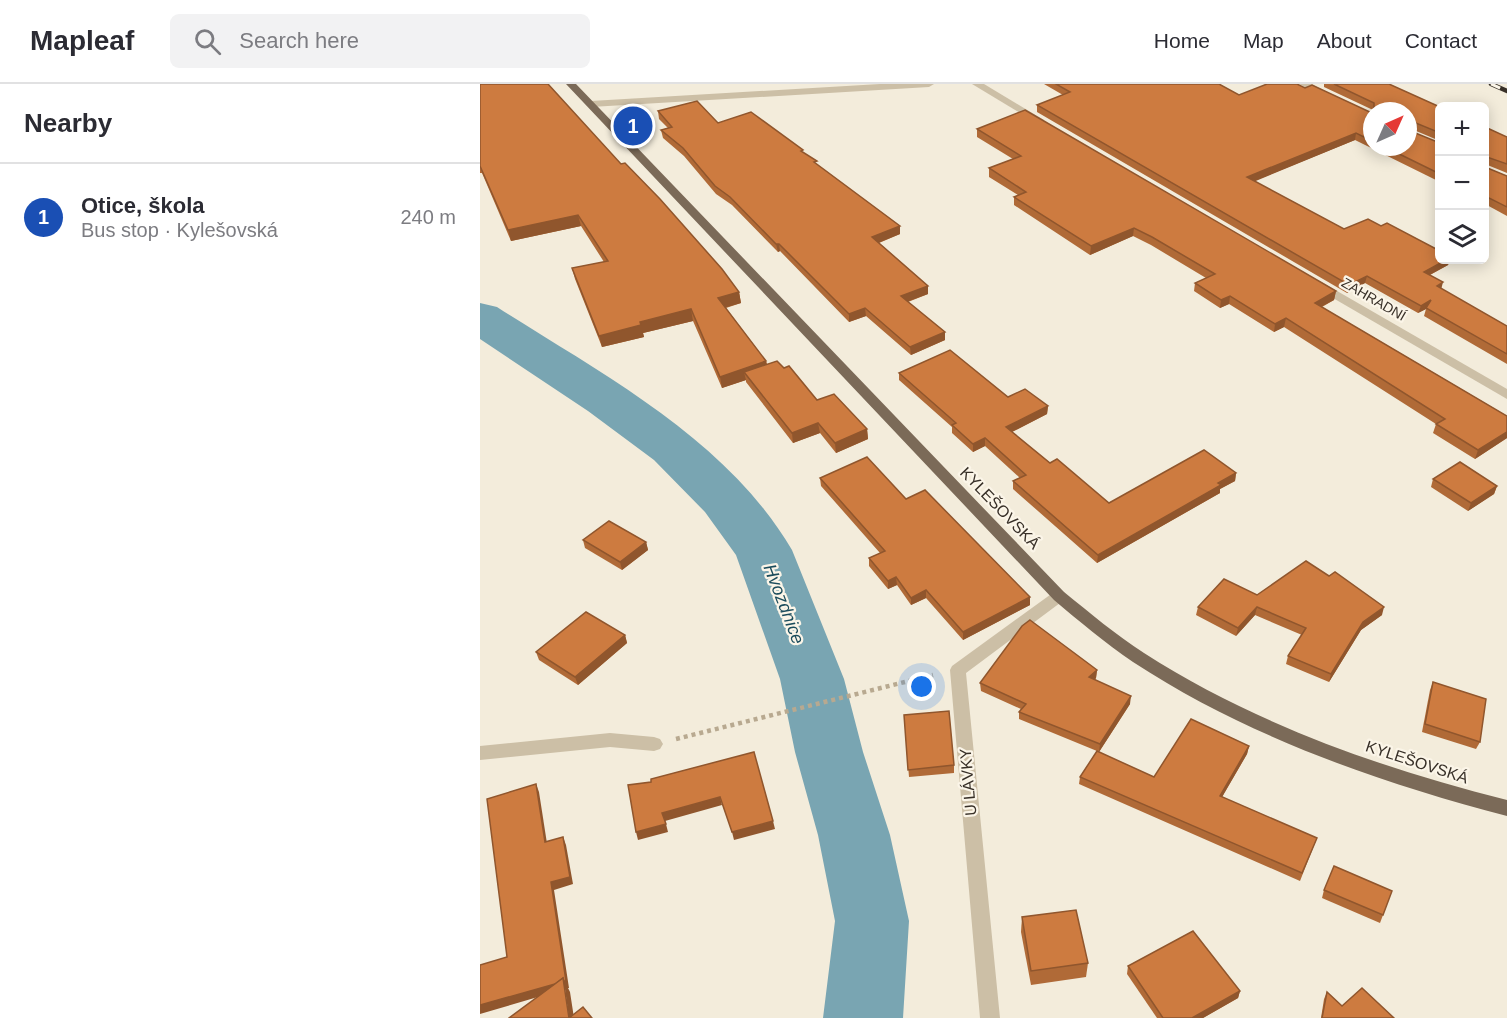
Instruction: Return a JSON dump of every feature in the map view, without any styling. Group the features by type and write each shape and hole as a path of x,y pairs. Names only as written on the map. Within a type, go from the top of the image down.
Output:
{"main road":[{"name":"KYLEŠOVSKÁ","path":"571,84 1059,596 1139,657 1191,688 1255,719 1377,769 1434,789 1507,808"}],"street":[{"path":"591,104 929,84"},
{"path":"977,84 1048,126"},
{"path":"1304,84 1343,102"},
{"name":"ZAHRADNÍ","path":"1303,275 1507,395"},
{"name":"U LÁVKY","path":"990,1018 958,670 1059,596"},
{"path":"480,753 610,740 654,744"}],"path":[{"path":"654,744 922,678"}],"building":[{"path":"480,84 548,84 621,164 625,163 660,199 722,269 739,292 718,298 766,361 720,377 691,309 640,322 641,325 599,336 572,268 608,261 578,215 508,230 480,166"},
{"path":"1056,84 1219,84 1239,95 1267,84 1297,84 1305,88 1312,85 1363,109 1363,136 1356,133 1247,177 1344,229 1368,219 1381,226 1387,223 1435,248 1435,264 1439,264 1424,272 1443,282 1437,286 1507,326 1507,354 1426,308 1431,300 1421,306 1367,276 1349,285 1037,105 1070,92"},
{"path":"1334,84 1389,84 1435,105 1435,131 1417,123 1417,102 1372,102"},
{"path":"697,101 718,123 751,112 900,226 872,237 928,286 901,296 945,332 910,347 865,308 849,314 730,197 715,186 683,148 661,130 672,127 658,111"},
{"path":"1025,110 1336,291 1315,303 1507,416 1507,432 1478,450 1436,424 1445,419 1286,318 1275,324 1230,296 1221,300 1195,283 1215,274 1152,237 1134,228 1091,246 1014,197 1026,192 989,168 1021,156 977,129"},
{"path":"1489,129 1507,137 1507,164 1489,158"},
{"path":"1417,134 1435,141 1435,172 1403,156 1417,156"},
{"path":"1489,169 1507,176 1507,207 1489,198"},
{"path":"950,350 1008,397 1025,389 1048,406 1006,427 1050,463 1057,459 1109,503 1204,450 1236,473 1218,483 1221,485 1098,555 1013,481 1026,475 985,438 973,444 952,425 956,423 899,373"},
{"path":"777,361 784,368 789,366 817,400 834,394 867,429 835,443 818,423 792,433 744,372"},
{"path":"867,457 906,499 925,490 1030,597 963,632 926,590 911,598 896,577 888,581 869,558 885,551 820,478"},
{"path":"1460,462 1497,486 1471,503 1433,479"},
{"path":"609,521 646,542 620,562 583,540"},
{"path":"1306,561 1329,576 1335,572 1384,607 1363,622 1331,674 1288,656 1306,628 1257,607 1238,628 1198,607 1224,579 1257,595"},
{"path":"586,612 625,635 575,677 536,652"},
{"path":"1030,620 1097,670 1089,677 1131,696 1100,744 1019,712 1026,704 980,683 1022,626"},
{"path":"1433,682 1486,699 1480,742 1425,724"},
{"path":"949,711 954,765 908,770 904,715"},
{"path":"1191,719 1249,746 1220,796 1317,838 1302,873 1080,777 1097,751 1154,777"},
{"path":"754,752 773,821 732,832 720,797 662,813 666,824 636,832 628,785 651,782 651,779"},
{"path":"536,784 545,842 563,837 570,877 551,882 566,981 563,978 555,984 480,1005 480,965 507,957 487,799"},
{"path":"1334,866 1392,891 1383,915 1324,890"},
{"path":"1076,910 1088,963 1031,971 1022,917"},
{"path":"1193,931 1240,991 1192,1018 1163,1018 1128,966"},
{"path":"563,978 569,1018 509,1018"},
{"path":"1362,988 1394,1018 1322,1018 1327,992 1342,1006"},
{"path":"583,1007 592,1018 569,1018"}],"waterway":[{"name":"Hvozdnice","path":"480,317 606,400 673,448 725,499 763,550 812,679 829,752 854,835 872,921 863,1018"}],"railway":[{"path":"1491,84 1507,91"}],"place":[{"name":"Otice, škola","path":"633,126"}]}
